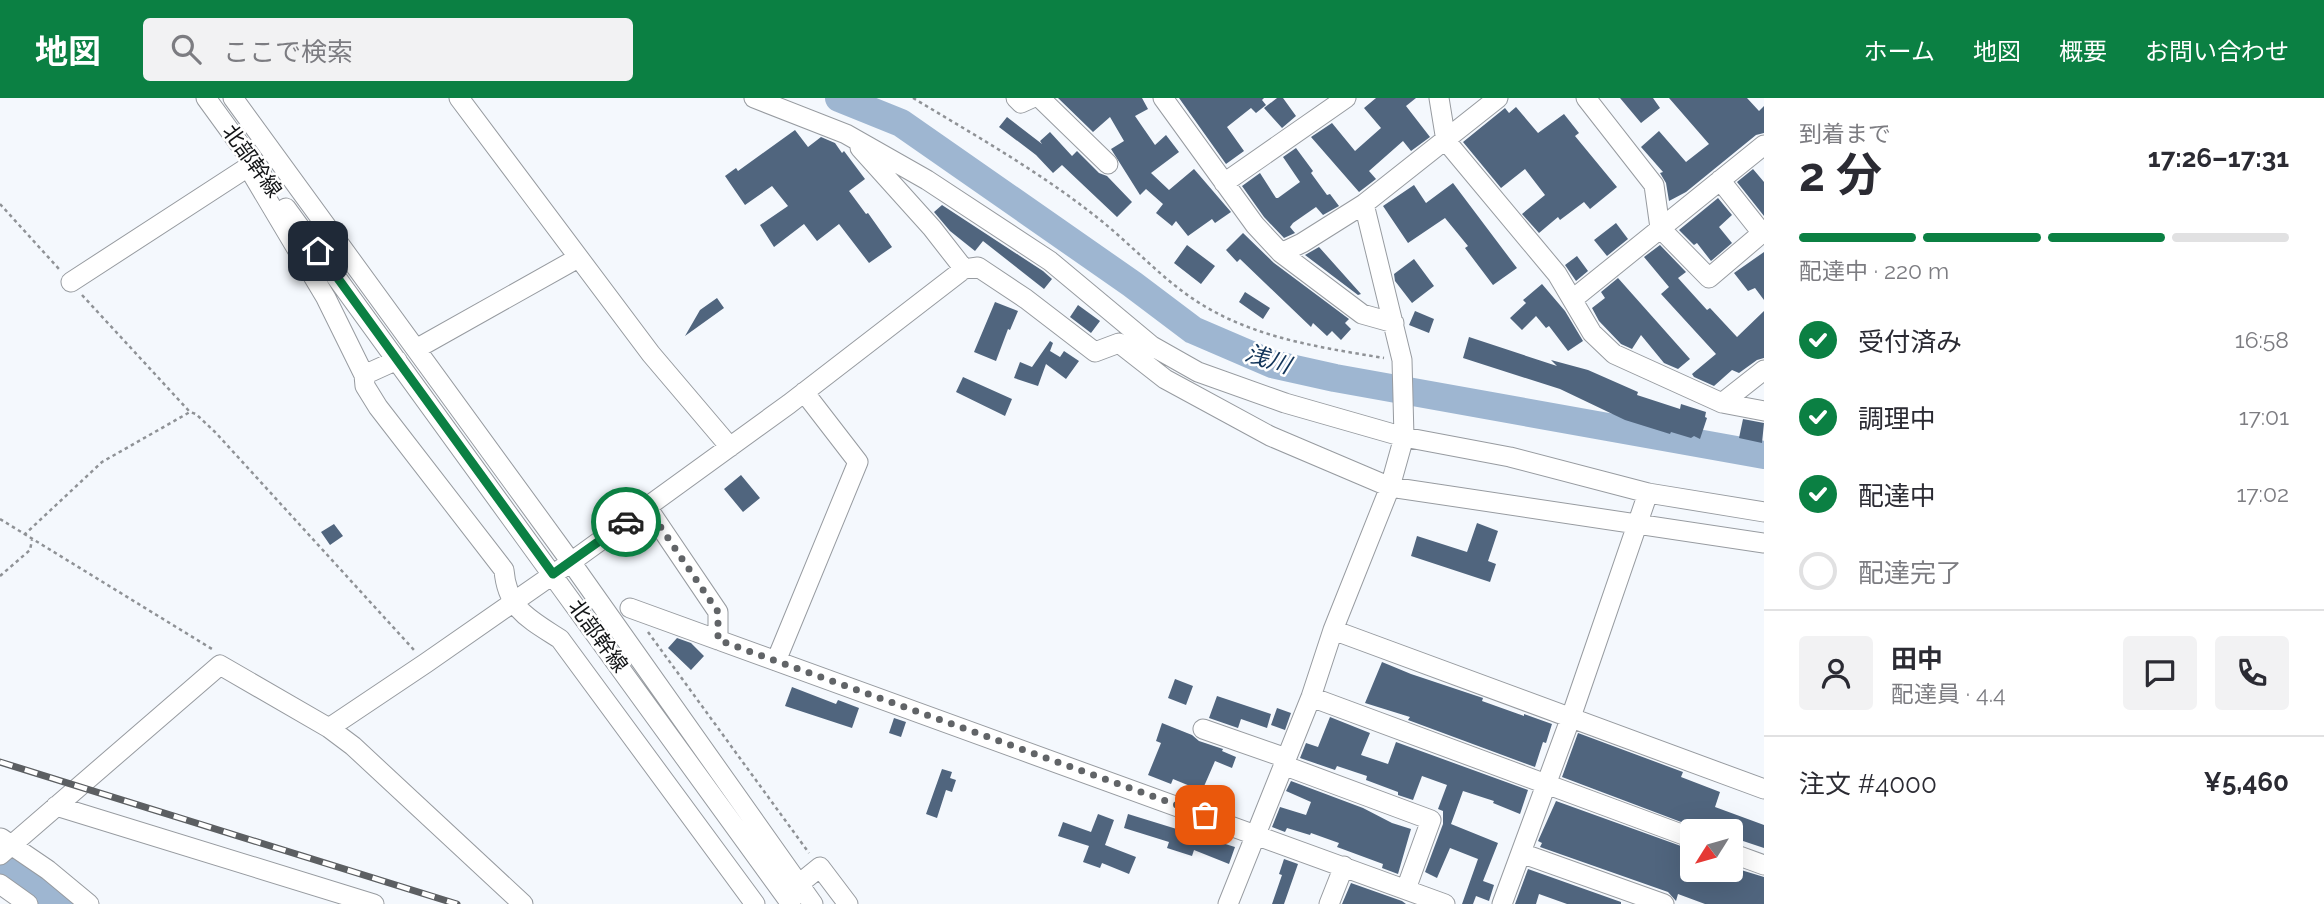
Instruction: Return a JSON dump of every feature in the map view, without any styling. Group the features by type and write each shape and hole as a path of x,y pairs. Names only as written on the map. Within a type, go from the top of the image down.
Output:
{"street":[{"name":"北部幹線","path":"206,98 786,896 813,904"},
{"name":"北部幹線","path":"233,98 571,562 786,896"},
{"path":"459,98 651,354 730,447"},
{"path":"754,98 848,135 927,180 1050,261 1152,346 1198,372 1285,403 1404,437 1510,457 1648,493 1764,512"},
{"path":"1016,98 1021,103 1032,98"},
{"path":"1040,98 1108,164"},
{"path":"1163,98 1255,225 1281,253 1362,314 1394,323"},
{"path":"1224,183 1346,98"},
{"path":"1439,98 1446,141 1557,274 1592,332 1614,354 1722,404 1764,411"},
{"path":"1281,253 1364,204 1498,98"},
{"path":"1586,98 1654,185 1661,228 1709,278 1762,233 1720,180"},
{"path":"848,135 932,228 964,269"},
{"path":"1573,299 1764,145"},
{"path":"71,282 248,167 326,298 363,375 365,386 378,407 505,569 505,587 514,603 526,617 560,639 755,904"},
{"path":"1228,904 1311,697 1333,630 1390,487 1404,437 1402,360 1364,204"},
{"path":"416,349 578,258"},
{"path":"328,728 571,562 804,392 964,269 978,267 1026,299 1095,352 1119,343 1165,379 1269,436 1390,487 1764,543"},
{"path":"1165,379 1175,359"},
{"path":"363,375 397,360"},
{"path":"1722,404 1764,370"},
{"path":"776,660 858,462 804,392"},
{"path":"1502,904 1572,717 1648,493"},
{"path":"647,507 718,612 718,640"},
{"path":"630,608 1255,833 1343,866 1412,896 1445,904"},
{"path":"1333,630 1764,789"},
{"path":"89,904 48,870 4,847 56,806 220,665 328,728 353,746 523,904"},
{"path":"1311,697 1680,834"},
{"path":"1203,729 1430,820 1412,896"},
{"path":"56,806 374,904"},
{"path":"1521,853 1664,904"},
{"path":"1743,857 1764,865"},
{"path":"1329,904 1343,866"},
{"path":"786,896 820,867 848,904"},
{"path":"0,884 28,904"}],"path":[{"path":"913,98 977,135 1051,184 1104,222 1172,283 1207,308 1246,326 1290,340 1402,360"},
{"path":"0,204 190,412 196,414 216,433 426,663"},
{"path":"24,535 102,462 190,412"},
{"path":"0,519 225,657 220,665"},
{"path":"0,576 30,550 32,539"},
{"path":"646,630 820,867"}],"building":[{"path":"1058,98 1142,98 1148,109 1135,116 1155,145 1166,135 1179,152 1151,173 1169,190 1194,169 1231,212 1215,223 1212,219 1188,236 1176,221 1172,226 1156,213 1163,204 1146,189 1140,195 1111,149 1124,141 1110,117 1093,132"},
{"path":"1179,98 1264,98 1262,100 1266,105 1256,113 1251,108 1227,127 1244,151 1226,164"},
{"path":"1277,98 1283,98 1296,116 1282,128 1264,108"},
{"path":"1376,98 1416,98 1406,106 1430,137 1411,151 1403,141 1369,171 1376,179 1359,192 1311,137 1332,123 1355,151 1381,128 1364,108"},
{"path":"1620,98 1653,98 1660,108 1641,123"},
{"path":"1669,98 1747,98 1759,111 1764,106 1764,133 1756,135 1686,192 1669,201 1666,183 1660,173 1663,172 1641,147 1659,131 1686,162 1709,144"},
{"path":"1516,107 1538,133 1564,114 1579,133 1575,136 1617,187 1590,209 1584,202 1560,220 1558,217 1539,233 1522,214 1545,195 1525,169 1501,188 1463,142 1505,108 1509,113"},
{"path":"1007,117 1042,144 1040,141 1050,132 1072,156 1077,151 1132,202 1117,217 1062,165 1053,173 1036,155 999,127"},
{"path":"795,130 808,147 821,137 835,143 865,179 849,191 892,247 869,263 839,224 817,241 804,224 774,247 760,225 788,206 772,186 745,205 725,176 736,168 738,171"},
{"path":"1296,148 1327,195 1330,194 1339,206 1323,215 1316,207 1293,223 1290,227 1295,233 1284,238 1264,217 1242,186 1260,173 1278,198 1300,182 1283,157"},
{"path":"1753,169 1764,182 1764,216 1737,182"},
{"path":"1453,183 1517,268 1493,285 1465,248 1468,246 1445,218 1408,243 1383,206 1414,185 1426,203"},
{"path":"1718,198 1732,215 1719,227 1732,243 1711,261 1697,243 1694,245 1679,230"},
{"path":"942,205 1052,279 1044,289 983,241 975,251 950,231 934,212"},
{"path":"1616,223 1628,239 1607,256 1594,240"},
{"path":"1243,233 1274,263 1349,319 1345,323 1351,329 1341,340 1332,331 1327,336 1313,323 1311,327 1240,259 1237,262 1226,250"},
{"path":"1187,245 1215,266 1201,284 1174,263"},
{"path":"1660,245 1686,272 1678,278 1707,310 1710,308 1737,337 1764,311 1764,358 1739,373 1732,370 1714,386 1694,377 1692,374 1716,354 1661,294 1669,287 1644,257"},
{"path":"1319,247 1361,294 1358,295 1305,255"},
{"path":"1764,252 1764,300 1755,288 1748,291 1734,273"},
{"path":"1577,256 1588,271 1576,281 1565,265"},
{"path":"1414,259 1434,286 1412,303 1395,281 1394,274"},
{"path":"1618,278 1690,359 1678,369 1664,363 1641,335 1632,349 1621,344 1599,321 1592,308 1605,298 1601,292"},
{"path":"1542,284 1565,311 1583,341 1568,351 1549,326 1546,328 1536,316 1522,330 1510,318 1526,303 1523,300"},
{"path":"1245,292 1270,308 1263,319 1239,302"},
{"path":"717,298 724,308 685,336 700,310"},
{"path":"995,302 1018,311 996,361 974,352"},
{"path":"1078,305 1100,321 1091,333 1070,317"},
{"path":"1415,311 1434,319 1429,333 1409,325"},
{"path":"1469,337 1557,366 1551,360 1588,370 1638,392 1637,395 1680,409 1681,404 1706,412 1707,418 1700,439 1671,432 1670,434 1625,420 1560,389 1463,358"},
{"path":"1050,341 1053,343 1050,351 1060,357 1064,351 1079,361 1066,379 1046,364 1038,386 1014,378 1020,362 1032,367"},
{"path":"963,377 1012,399 1005,416 956,392"},
{"path":"1743,419 1764,423 1762,443 1739,438"},
{"path":"741,475 760,498 743,512 724,489"},
{"path":"1477,523 1498,531 1488,561 1496,564 1490,582 1411,556 1417,536 1467,552"},
{"path":"334,524 343,536 330,545 321,532"},
{"path":"677,638 691,643 704,656 691,670 668,648"},
{"path":"1382,662 1483,698 1482,701 1552,724 1535,767 1408,720 1410,717 1365,703"},
{"path":"1175,679 1193,686 1186,705 1168,698"},
{"path":"792,687 836,704 838,700 859,708 852,728 785,706"},
{"path":"1217,696 1271,714 1267,728 1241,719 1238,728 1209,718"},
{"path":"1277,708 1291,713 1285,730 1271,725"},
{"path":"1330,717 1370,733 1361,755 1388,764 1396,742 1528,790 1520,814 1493,803 1494,801 1463,791 1451,824 1498,843 1483,881 1494,885 1489,901 1476,896 1473,904 1462,904 1478,859 1450,848 1437,878 1425,872 1443,824 1443,811 1438,809 1447,785 1422,776 1413,800 1366,780 1367,776 1337,766 1335,770 1300,758 1306,743 1318,747"},
{"path":"894,718 906,722 901,737 889,733"},
{"path":"1162,723 1236,757 1232,768 1215,761 1202,791 1173,779 1171,784 1148,775 1161,743 1156,741"},
{"path":"1578,733 1683,772 1681,777 1720,792 1715,807 1764,825 1764,848 1743,841 1743,819 1680,819 1680,822 1562,777"},
{"path":"942,769 952,772 950,778 956,780 952,792 946,790 937,818 926,814"},
{"path":"1291,781 1411,829 1398,874 1382,868 1383,864 1337,847 1339,843 1311,833 1310,835 1287,828 1285,832 1272,827 1280,807 1306,815 1311,802 1286,791"},
{"path":"1556,801 1680,846 1680,882 1743,882 1743,871 1764,877 1764,904 1705,904 1678,894 1676,901 1668,892 1540,847 1542,843 1538,841"},
{"path":"1098,814 1114,820 1105,845 1136,857 1129,874 1102,863 1100,868 1083,862 1089,846 1058,836 1063,822 1091,832"},
{"path":"1128,814 1235,847 1229,864 1194,850 1192,856 1167,848 1169,842 1124,828"},
{"path":"1284,859 1298,864 1284,904 1272,904 1282,875 1279,874"},
{"path":"1528,869 1621,904 1567,904 1539,894 1536,904 1515,904"},
{"path":"1351,883 1402,901 1406,904 1342,904"}],"waterway":[{"name":"浅川","path":"839,98 901,123 1132,284 1193,330 1272,364 1335,378 1764,455"},
{"path":"0,859 61,904"}],"railway":[{"path":"0,762 457,904"}],"way so far":[{"path":"626,522 647,507 718,612 718,640 1205,815"}],"route":[{"path":"318,251 553,574 626,522"}]}
